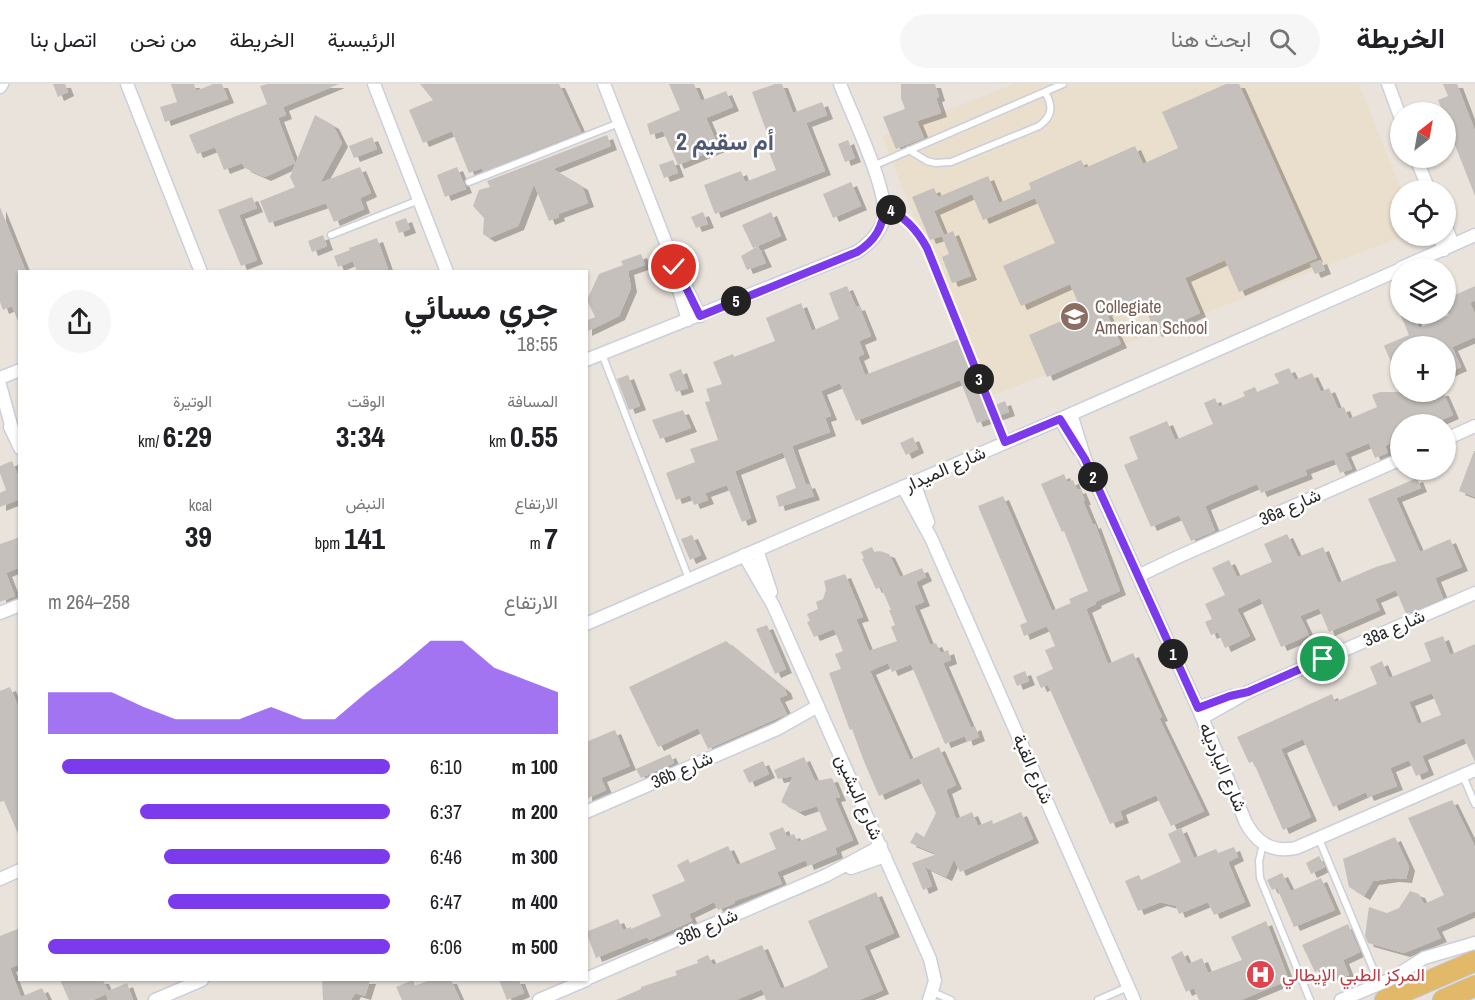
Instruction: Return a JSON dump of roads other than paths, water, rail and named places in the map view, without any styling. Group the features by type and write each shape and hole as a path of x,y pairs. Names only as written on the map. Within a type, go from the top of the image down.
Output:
{"main road":[{"path":"1382,992 1475,961"},
{"path":"1445,999 1474,987"}],"street":[{"path":"127,84 200,270"},
{"path":"374,84 446,270"},
{"path":"604,84 673,261 677,285 694,318"},
{"path":"588,359 857,252 866,246 880,229 885,206 840,84"},
{"path":"1388,84 1395,102"},
{"name":"شارع الميدار","path":"1426,258 1475,235"},
{"name":"شارع الميدار","path":"588,623 1066,417 1390,274"},
{"path":"0,378 18,371"},
{"path":"0,385 13,432"},
{"path":"0,407 18,443"},
{"name":"شارع اليارديله","path":"1066,417 1200,713 1246,823 1250,831 1263,844"},
{"path":"1456,435 1475,426"},
{"name":"36a شارع","path":"1136,571 1180,556 1390,464"},
{"name":"شارع القبة","path":"909,485 926,514 931,538 1134,1000"},
{"name":"شارع البشين","path":"757,550 770,587 773,605"},
{"name":"شارع البشين","path":"744,555 773,605 930,959 935,981 931,996"},
{"name":"38a شارع","path":"1200,713 1475,593"},
{"path":"0,613 18,606"},
{"name":"36b شارع","path":"588,811 821,711"},
{"path":"1263,844 1279,850 1296,848 1475,770"},
{"name":"38b شارع","path":"588,978 883,851"},
{"path":"0,879 18,871"},
{"path":"1341,1000 1382,992 1424,958 1475,942"},
{"path":"155,1000 200,981"},
{"name":"38b شارع","path":"539,1000 582,981"}],"lane":[{"path":"872,167 1063,84"},
{"path":"909,150 927,161 951,162 1040,126 1047,121 1051,113 1052,104 1045,92"},
{"path":"469,182 619,123"},
{"path":"331,235 419,200"},
{"path":"602,354 689,579"},
{"path":"1463,776 1475,804"},
{"path":"1319,839 1382,992"},
{"path":"1263,844 1258,861 1260,878 1310,1000"},
{"path":"1098,1000 1128,987"},
{"path":"931,996 951,1000"}],"place":[{"name":"Collegiate American School","path":"1074,317"},
{"name":"المركز الطبي الإيطالي","path":"1261,975"}],"district":[{"name":"أم سقيم 2","path":"725,142"}]}
